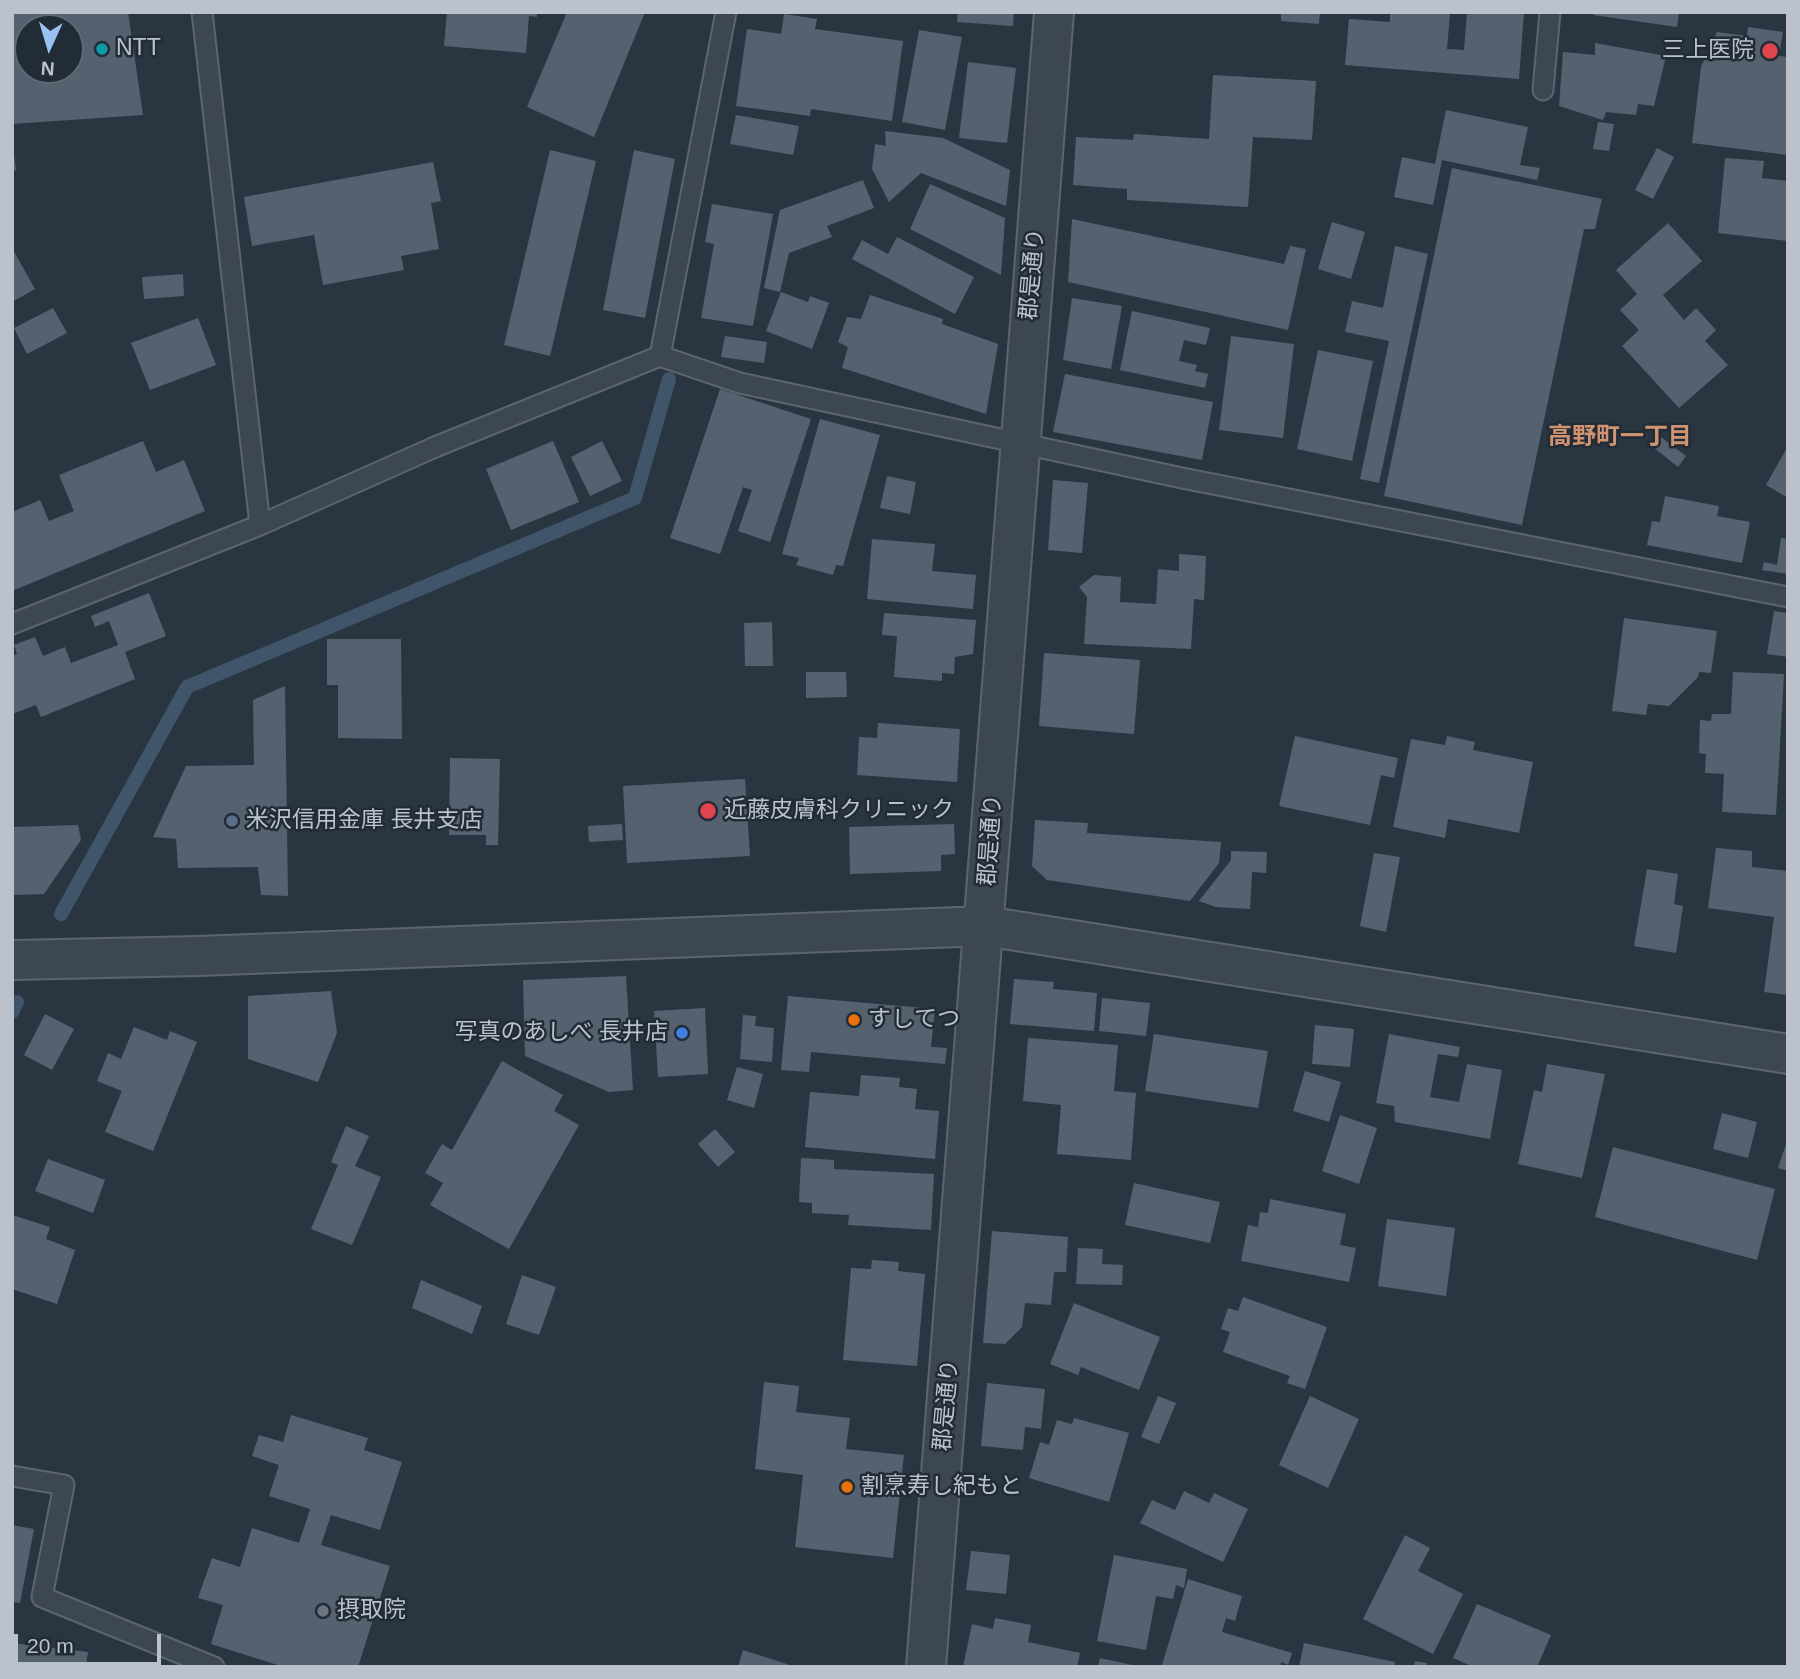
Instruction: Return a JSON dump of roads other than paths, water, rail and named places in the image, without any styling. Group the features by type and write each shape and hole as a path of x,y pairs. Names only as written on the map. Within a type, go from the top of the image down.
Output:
{"street":[{"name":"郡是通り","path":"926,1667 1054,12"},
{"path":"12,960 198,956 985,926 1788,1054"}],"lane":[{"path":"202,12 260,525"},
{"path":"660,356 726,12"},
{"path":"1543,90 1550,12"},
{"path":"12,624 260,525 435,447 660,356 740,383 1182,478 1788,597"},
{"path":"12,1476 64,1485 43,1597 214,1667"}],"waterway":[{"path":"61,914 187,687 635,498 669,379"},
{"path":"12,1012 17,1002"}],"place":[{"name":"NTT","path":"102,49"},
{"name":"三上医院","path":"1770,51"},
{"name":"近藤皮膚科クリニック","path":"708,811"},
{"name":"米沢信用金庫 長井支店","path":"232,821"},
{"name":"すしてつ","path":"854,1020"},
{"name":"写真のあしべ 長井店","path":"682,1033"},
{"name":"割烹寿し紀もと","path":"847,1487"},
{"name":"摂取院","path":"323,1611"}],"district":[{"name":"高野町一丁目","path":"1620,437"}]}
